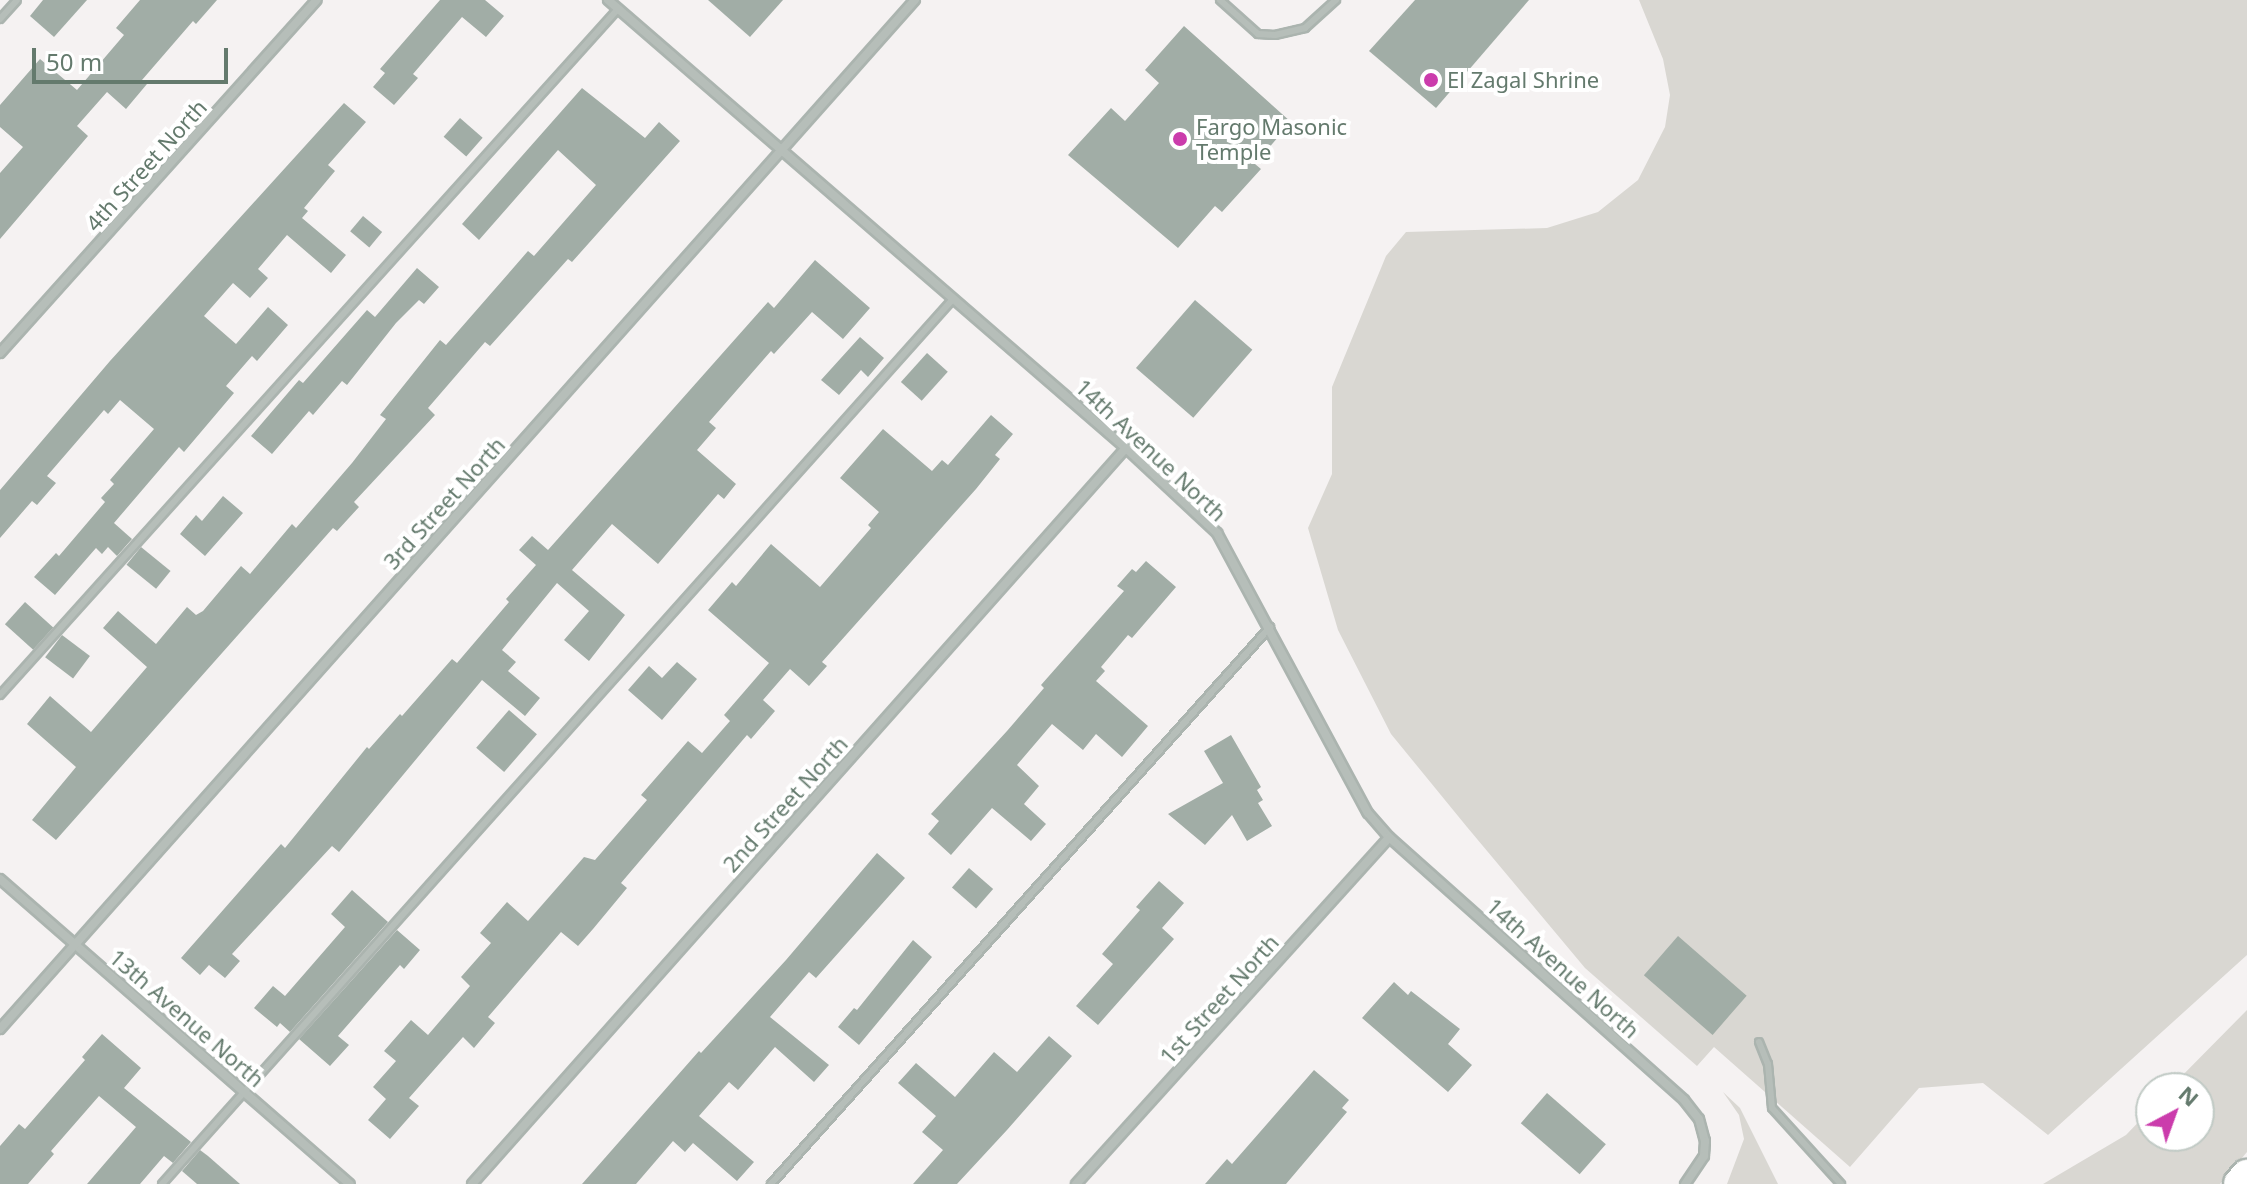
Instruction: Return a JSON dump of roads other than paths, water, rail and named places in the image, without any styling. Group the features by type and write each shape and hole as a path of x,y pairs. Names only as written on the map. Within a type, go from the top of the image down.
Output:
{"street":[{"name":"4th Street North","path":"0,353 317,0"},
{"name":"14th Avenue North","path":"608,0 1126,448 1217,533 1368,813 1389,837 1684,1100 1699,1119 1705,1141 1704,1156 1685,1184"},
{"name":"3rd Street North","path":"0,1029 915,0"},
{"name":"2nd Street North","path":"472,1184 1126,448"},
{"name":"1st Street North","path":"1076,1184 1389,837"},
{"name":"13th Avenue North","path":"0,879 350,1184"},
{"path":"2240,1184 2247,1176"}],"lane":[{"path":"0,19 17,0"},
{"path":"1220,0 1258,34 1275,35 1305,28 1336,0"},
{"path":"0,695 618,9"},
{"path":"162,1184 953,299"},
{"path":"771,1184 1270,627"},
{"path":"1759,1042 1768,1064 1772,1108 1841,1184"}],"place":[{"name":"El Zagal Shrine","path":"1431,80"},
{"name":"Fargo Masonic Temple","path":"1180,139"}]}
